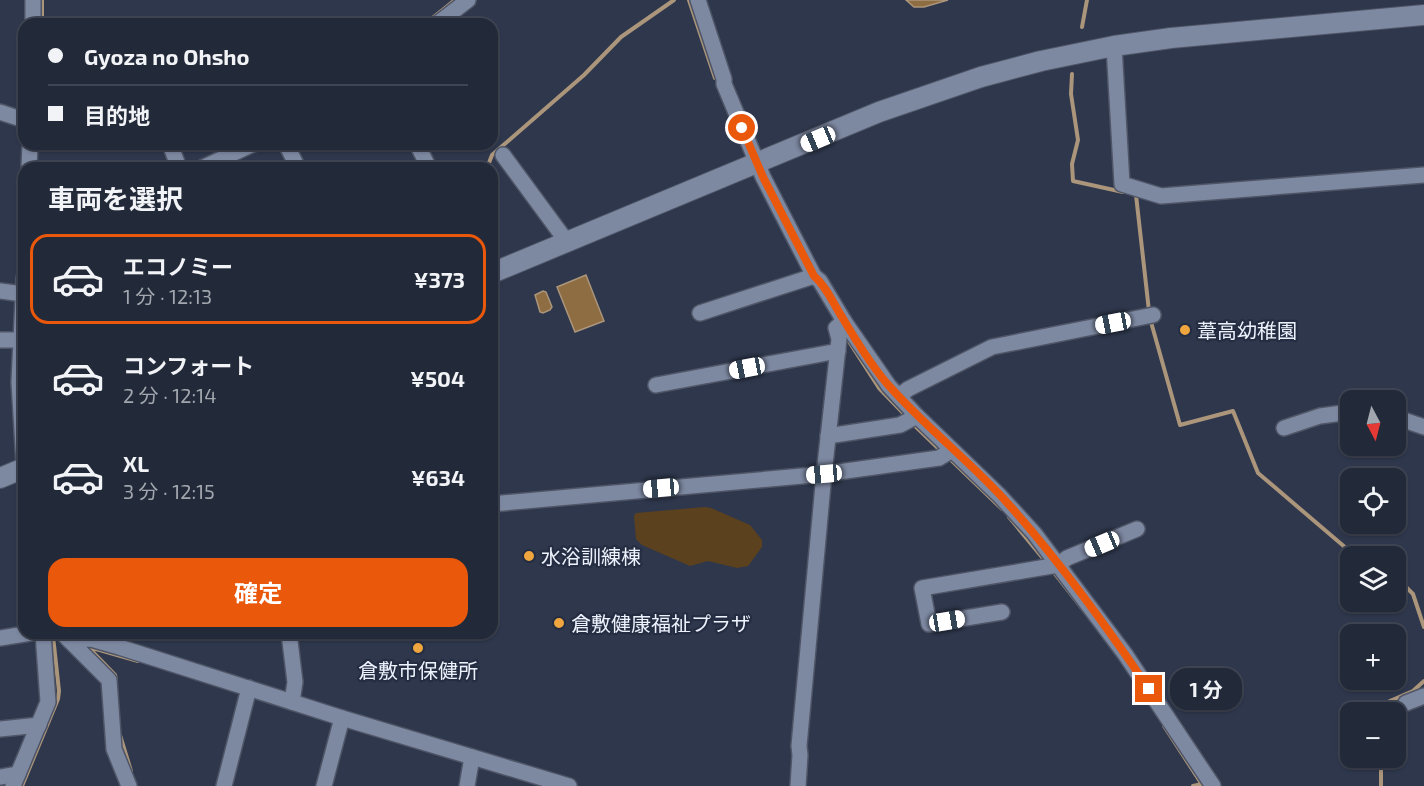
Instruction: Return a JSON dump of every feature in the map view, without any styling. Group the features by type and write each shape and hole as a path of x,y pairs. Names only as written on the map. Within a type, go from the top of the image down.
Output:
{"street":[{"path":"33,0 33,18"},
{"path":"445,18 468,0"},
{"path":"698,0 724,84 758,164 814,276 820,281 841,323 899,396 912,419 946,453 1000,496 1034,533 1053,566 1125,654 1212,786"},
{"path":"498,271 879,112 929,94 1041,61 1114,46 1171,38 1424,15"},
{"path":"1114,46 1122,184 1161,196 1424,174"},
{"path":"0,112 18,118"},
{"path":"218,162 241,150"},
{"path":"503,155 567,242"},
{"path":"700,313 814,276"},
{"path":"0,291 18,293"},
{"path":"899,396 908,389 992,347 1153,315"},
{"path":"798,786 801,718 841,323"},
{"path":"0,340 18,340"},
{"path":"656,386 838,351"},
{"path":"1284,428 1320,416 1340,413"},
{"path":"828,436 900,425 912,419"},
{"path":"1406,421 1424,427"},
{"path":"498,503 824,474 946,453"},
{"path":"0,478 18,469"},
{"path":"1002,612 929,624 922,588 1053,566 1137,529"},
{"path":"0,638 18,635"},
{"path":"0,777 16,780 48,702 43,639"},
{"path":"74,639 108,680 113,742 129,786"},
{"path":"78,639 119,647 248,692 292,702 341,722 471,761 569,786"},
{"path":"290,639 295,682 292,702"},
{"path":"224,786 248,692"},
{"path":"1406,703 1424,696"},
{"path":"324,786 341,722"},
{"path":"0,729 39,725"},
{"path":"467,786 471,761"}],"shaded area":[{"path":"906,0 948,0 924,7 914,7"},
{"path":"586,275 604,321 575,332 557,287"},
{"path":"546,292 552,307 543,313 540,312 535,295"},
{"path":"705,507 750,525 762,540 762,547 748,566 737,568 708,561 690,566 642,545 636,539 634,516 636,513"}],"waterway":[{"path":"42,0 42,18"},
{"path":"432,18 455,0"},
{"path":"498,150 584,75 621,37 674,0"},
{"path":"689,0 715,78"},
{"path":"1082,27 1087,0"},
{"path":"1072,74 1071,94 1078,140 1072,164 1073,181 1123,192"},
{"path":"489,162 492,155 498,150"},
{"path":"1133,194 1136,195 1149,311"},
{"path":"1151,322 1180,425 1233,411 1258,473 1344,546"},
{"path":"848,340 879,388 907,417"},
{"path":"912,423 941,451"},
{"path":"949,458 1002,509"},
{"path":"1009,517 1046,562"},
{"path":"1052,570 1081,607"},
{"path":"1406,587 1413,594 1424,627"},
{"path":"22,786 58,699 53,639"},
{"path":"84,643 115,675 116,680"},
{"path":"90,650 96,649 138,661"},
{"path":"1388,702 1413,691 1424,681"},
{"path":"1164,726 1203,786"},
{"path":"120,735 131,771"},
{"path":"1381,768 1381,786"},
{"path":"1193,786 1202,784"}],"place":[{"name":"葦高幼稚園","path":"1185,330"},
{"name":"水浴訓練棟","path":"529,556"},
{"name":"倉敷健康福祉プラザ","path":"559,623"},
{"name":"倉敷市保健所","path":"418,648"}],"route":[{"path":"742,128 763,177 814,276 820,281 844,321 889,386 1034,533 1149,689"}]}
